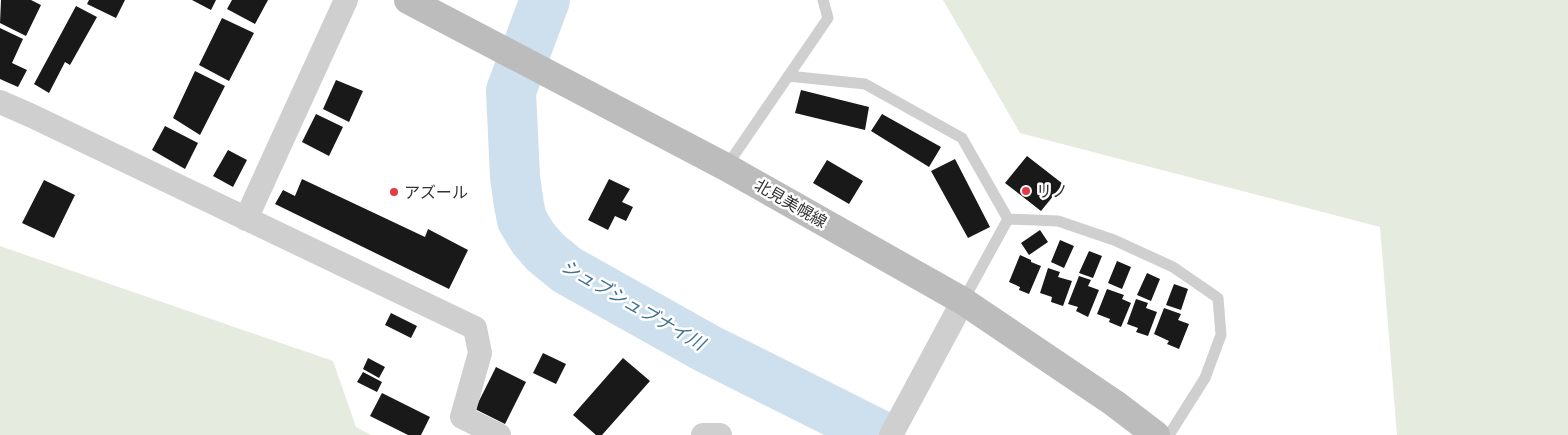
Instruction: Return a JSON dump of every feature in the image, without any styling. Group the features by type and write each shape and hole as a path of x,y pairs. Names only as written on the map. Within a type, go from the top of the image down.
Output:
{"main road":[{"name":"北見美幌線","path":"408,0 726,167 963,301 1114,403 1156,435"}],"street":[{"path":"246,219 346,0"},
{"path":"0,102 475,328 480,352 462,417 499,435"},
{"path":"896,427 963,301"},
{"path":"703,435 720,435"}],"lane":[{"path":"726,167 828,18 823,0"},
{"path":"788,76 865,84 962,138 1008,219"},
{"path":"963,301 1008,219"},
{"path":"1008,219 1058,221 1114,240 1173,267 1218,298 1221,335 1205,378 1169,435"}],"shaded area":[{"path":"943,0 1568,0 1568,435 1397,435 1380,227 1020,133"},
{"path":"0,246 333,361 356,427 371,435 0,435"}],"building":[{"path":"1,0 31,0 41,5 26,36 0,23"},
{"path":"89,0 125,0 116,18 87,4"},
{"path":"192,0 216,0 211,10"},
{"path":"232,0 268,0 255,24 227,9"},
{"path":"76,6 97,17 70,65 65,62 49,93 34,84"},
{"path":"222,18 254,33 229,81 199,65"},
{"path":"0,28 23,39 12,63 27,70 18,87 0,79"},
{"path":"195,71 225,86 200,135 173,118"},
{"path":"336,80 363,91 349,122 323,109"},
{"path":"801,90 869,107 865,130 795,113"},
{"path":"316,114 343,127 329,156 302,142"},
{"path":"882,114 941,147 929,167 871,131"},
{"path":"165,126 198,143 185,169 152,150"},
{"path":"228,150 247,160 233,187 213,176"},
{"path":"1027,156 1063,184 1041,211 1005,183"},
{"path":"955,159 990,227 968,238 931,171"},
{"path":"827,160 863,181 849,204 813,183"},
{"path":"302,179 425,237 428,229 468,250 449,289 275,204 283,190 295,196"},
{"path":"609,179 630,189 622,202 633,207 626,221 615,216 608,230 588,220"},
{"path":"44,180 75,195 54,238 22,223"},
{"path":"1040,230 1048,242 1029,255 1021,243"},
{"path":"1060,240 1074,246 1064,268 1051,262"},
{"path":"1089,251 1102,256 1093,278 1079,273"},
{"path":"1020,255 1041,266 1029,294 1019,290 1020,287 1009,282"},
{"path":"1117,261 1131,267 1122,289 1108,283"},
{"path":"1048,268 1060,272 1058,277 1072,281 1063,306 1051,302 1052,297 1040,293"},
{"path":"1147,273 1160,279 1151,301 1137,295"},
{"path":"1079,276 1091,280 1088,286 1099,290 1088,317 1076,311 1078,307 1068,304"},
{"path":"1174,284 1188,289 1181,310 1166,305"},
{"path":"1107,289 1124,295 1122,299 1131,303 1121,327 1109,322 1110,319 1097,314"},
{"path":"1136,299 1148,303 1146,308 1157,312 1148,336 1136,332 1138,328 1127,324"},
{"path":"1164,308 1181,314 1178,320 1189,324 1179,349 1167,344 1169,341 1154,334"},
{"path":"391,313 417,326 411,338 385,325"},
{"path":"543,353 566,364 556,384 533,373"},
{"path":"368,358 385,367 379,378 363,369"},
{"path":"623,358 650,381 602,435 596,435 573,415"},
{"path":"496,367 526,382 505,424 475,409"},
{"path":"363,372 382,382 377,392 357,382"},
{"path":"382,393 430,417 421,435 408,435 370,416"}],"waterway":[{"name":"シュブシュブナイ川","path":"545,0 511,91 515,177 519,205 522,220 533,238 545,252 567,270 708,349 880,435"}],"place":[{"name":"リノ","path":"1026,191"},
{"name":"アズール","path":"394,192"}]}
